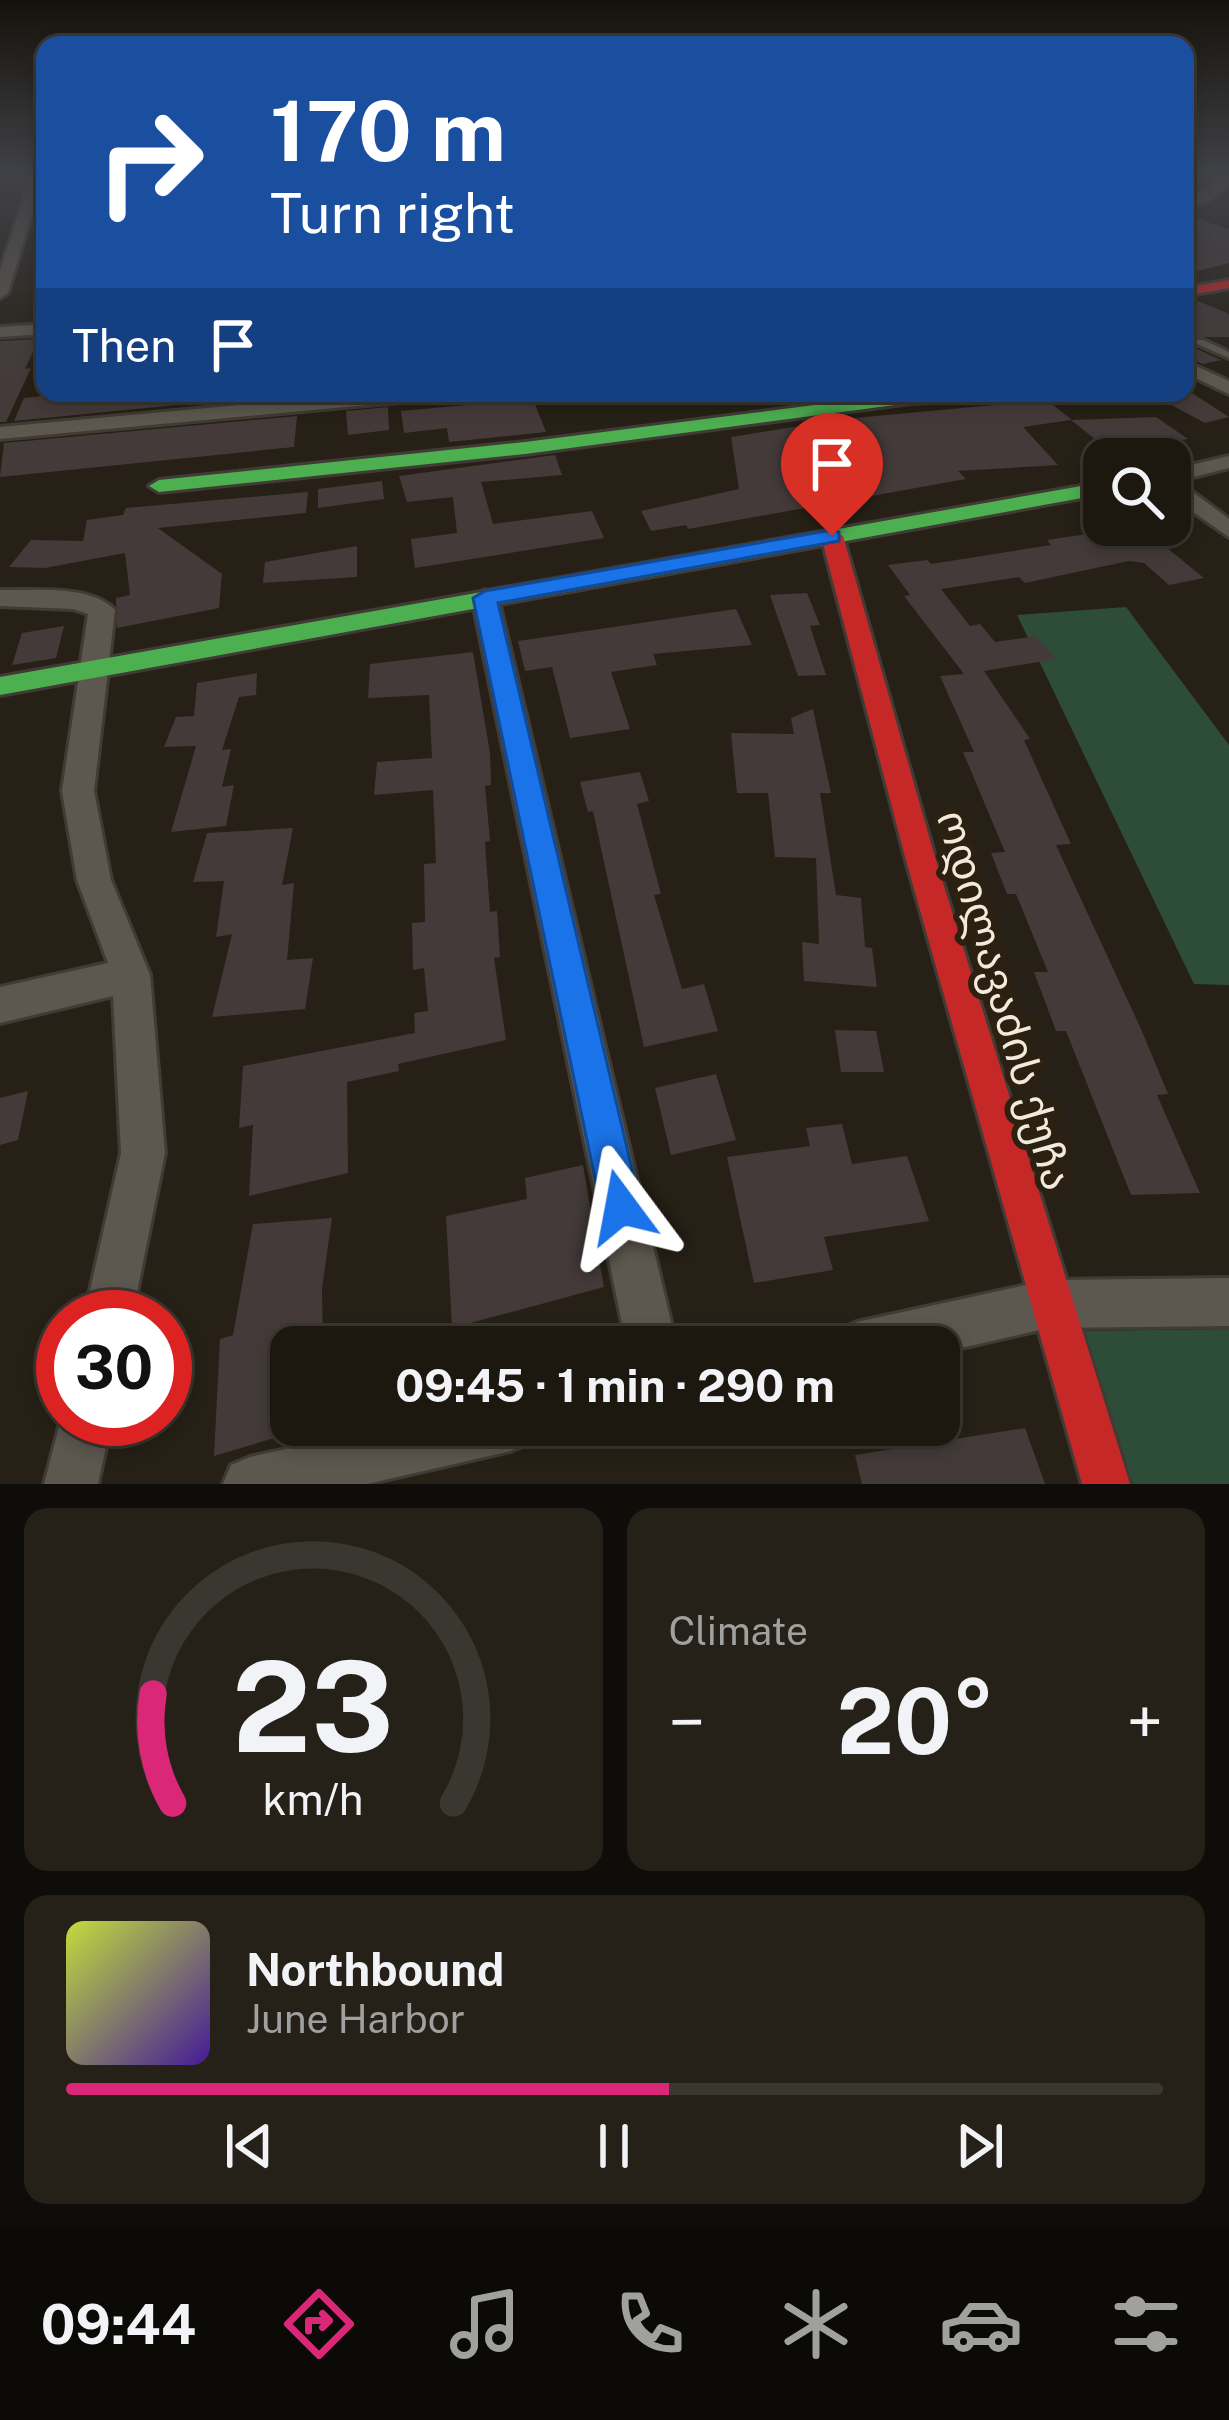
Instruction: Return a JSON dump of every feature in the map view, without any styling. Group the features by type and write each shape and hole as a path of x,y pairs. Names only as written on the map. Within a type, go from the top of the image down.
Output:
{"street":[{"path":"0,293 16,243"},
{"path":"1194,290 1229,284"},
{"path":"0,332 36,330"},
{"path":"1194,370 1229,388"},
{"path":"0,433 334,402"},
{"path":"159,486 525,448 879,402"},
{"path":"1191,474 1229,462"},
{"path":"0,686 1083,492"},
{"path":"1191,498 1229,530"},
{"name":"ოდილავაძის ქუჩა","path":"832,536 1049,1304 1106,1484"},
{"path":"0,598 75,601 102,610 78,791 94,880 131,975 143,1153 113,1290"},
{"path":"485,598 647,1326"},
{"path":"0,1005 131,975"},
{"path":"951,1326 1049,1304 1229,1302"},
{"path":"71,1484 80,1446"},
{"path":"250,1484 418,1446"}],"lane":[{"path":"1200,342 1229,355"}],"green space":[{"path":"1126,607 1229,745 1229,985 1194,984 1017,615"},
{"path":"1229,1329 1229,1484 1127,1484 1078,1331"}],"building":[{"path":"1194,243 1229,243 1229,263 1194,272"},
{"path":"1194,302 1229,314 1229,337 1194,337"},
{"path":"1194,337 1195,348 1221,360 1203,364 1194,360"},
{"path":"36,339 25,369 31,368 6,422 0,422 0,341"},
{"path":"1194,394 1229,417 1205,423 1166,402 1194,402"},
{"path":"36,397 36,402 207,402 14,421 24,398"},
{"path":"534,402 546,432 449,442 447,428 404,433 401,411"},
{"path":"1050,402 1072,420 1156,417 1187,438 1094,438 1071,420 1023,427 1058,465 958,471 966,479 688,529 686,525 651,531 641,511 739,489 731,437 844,419"},
{"path":"388,407 389,430 348,435 346,411"},
{"path":"297,416 294,447 0,477 4,443"},
{"path":"555,455 562,475 481,482 493,524 592,511 604,538 415,568 411,539 457,533 453,497 407,502 399,476"},
{"path":"382,481 384,499 318,508 318,489"},
{"path":"308,492 306,513 158,528 222,574 219,608 117,628 116,598 130,595 125,553 45,568 9,567 31,540 83,541 87,520 123,515 126,508"},
{"path":"1083,535 1083,546 1165,546 1204,578 1169,585 1144,563 1129,561 1025,583 1019,577 941,589 970,626 980,624 995,642 1036,636 1056,659 984,671 1030,739 1024,740 1071,844 1056,845 1168,1094 1157,1095 1200,1193 1131,1195 1066,1031 1056,1031 1034,972 1048,972 1016,894 1007,894 991,853 1005,852 963,752 974,752 940,676 964,674 904,596 910,595 888,565 927,560 931,564 1051,545 1047,540"},
{"path":"357,546 357,577 263,583 265,562"},
{"path":"807,593 820,625 810,626 826,675 798,676 770,595"},
{"path":"736,609 752,645 653,654 657,665 611,672 630,729 570,738 552,667 525,671 518,641"},
{"path":"64,626 56,658 12,665 22,633"},
{"path":"473,652 490,753 491,785 485,786 490,841 485,842 490,912 497,911 500,957 494,958 506,1040 398,1064 399,1071 347,1082 348,1173 249,1196 253,1125 239,1128 243,1066 415,1033 414,1013 428,1011 424,968 413,970 412,923 425,922 424,864 436,863 433,790 374,795 377,762 432,758 429,695 368,698 370,664"},
{"path":"257,673 256,695 239,697 222,750 231,749 222,787 234,785 226,826 171,832 196,746 164,747 176,717 194,716 197,683"},
{"path":"813,709 831,793 820,793 836,895 861,898 865,947 872,948 877,987 804,981 802,942 819,944 816,858 775,857 768,793 737,793 731,733 794,734 791,718"},
{"path":"640,772 649,801 637,804 661,894 654,895 682,989 704,984 718,1031 644,1047 593,811 588,812 580,782"},
{"path":"293,828 282,885 294,883 287,960 313,958 305,1009 212,1017 232,934 216,937 224,881 193,882 207,833"},
{"path":"835,1030 876,1031 884,1072 841,1072"},
{"path":"716,1074 736,1140 671,1155 655,1088"},
{"path":"28,1091 18,1140 0,1145 0,1098"},
{"path":"842,1124 852,1164 907,1156 929,1221 824,1237 833,1270 754,1283 727,1157 810,1146 806,1128"},
{"path":"583,1165 604,1287 452,1326 446,1216 527,1199 525,1178"},
{"path":"332,1218 322,1288 323,1326 270,1326 270,1439 214,1456 220,1339 233,1335 253,1224"},
{"path":"1025,1428 1045,1484 862,1484 855,1455 912,1446 960,1446 960,1438"}],"traffic: fast":[{"path":"159,486 525,448 879,402"},
{"path":"0,686 1083,492"}],"traffic: jam":[{"path":"1194,290 1229,284"},
{"path":"832,536 920,857 1106,1484"}],"route":[{"path":"621,1207 485,598 832,536"}]}
